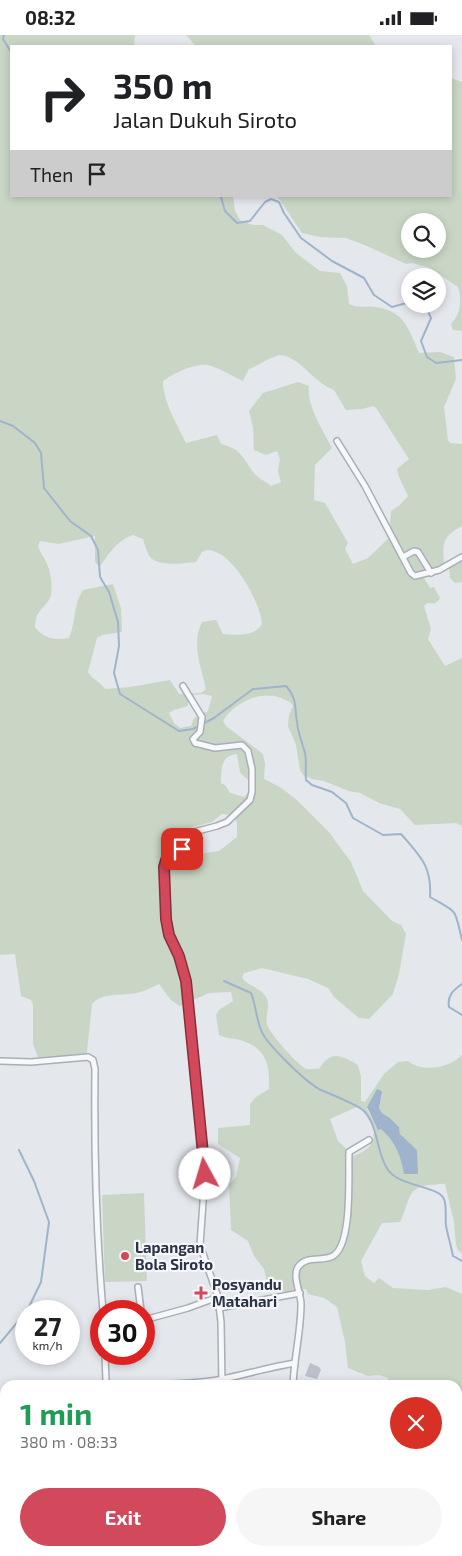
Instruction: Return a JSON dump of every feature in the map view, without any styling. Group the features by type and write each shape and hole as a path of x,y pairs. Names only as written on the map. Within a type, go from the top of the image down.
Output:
{"street":[{"path":"337,441 365,486 402,557 415,576 431,573 462,557"},
{"path":"402,557 414,551 418,552 431,573"},
{"path":"183,686 202,717 200,732 194,737 195,743 215,748 234,745 244,746 248,751 253,779 250,800 227,822 182,835 182,849 167,857 164,867 166,919 169,935 179,956 186,981 205,1174 200,1245 218,1297 222,1380"},
{"path":"0,1061 31,1062 88,1057 93,1060 95,1069 94,1149 97,1240 102,1300"},
{"path":"293,1380 301,1305 296,1275 297,1267 304,1261 332,1257 340,1251 349,1202 349,1152 369,1139"},
{"path":"138,1287 140,1300"},
{"path":"219,1308 300,1293"},
{"path":"155,1317 218,1297"},
{"path":"228,1380 269,1367 295,1363"},
{"path":"105,1365 106,1380"}],"green space":[{"path":"0,35 135,35 134,45 10,45 10,197 233,197 235,211 240,220 253,225 263,225 282,235 296,253 320,271 340,273 347,286 349,304 386,309 394,313 400,317 409,329 419,353 440,352 454,357 456,379 444,407 448,440 450,443 462,444 462,526 451,533 445,541 443,550 444,563 424,578 430,588 434,587 440,598 436,602 427,603 424,606 431,629 428,639 445,666 462,658 462,826 456,823 415,825 400,809 379,803 360,793 303,775 300,770 296,745 288,726 289,715 293,706 286,700 273,696 256,697 234,709 223,721 226,726 263,754 265,764 264,779 280,787 298,801 328,831 351,862 363,891 392,921 401,925 406,934 399,974 393,994 369,1019 359,1018 334,997 328,988 308,979 262,968 244,973 242,978 261,991 266,997 268,1004 267,1024 278,1041 307,1069 319,1069 328,1059 336,1056 358,1065 361,1077 361,1101 365,1102 384,1074 398,1062 408,1061 414,1065 428,1068 443,1066 462,1055 462,1253 456,1245 454,1222 445,1184 439,1184 422,1186 416,1189 409,1198 400,1222 382,1223 361,1261 365,1276 374,1283 379,1278 393,1288 428,1290 446,1287 462,1294 462,1380 388,1380 388,1378 379,1375 368,1376 348,1368 345,1342 337,1307 324,1298 308,1294 306,1289 281,1292 269,1289 264,1269 254,1256 248,1241 231,1230 229,1185 236,1177 240,1158 218,1144 218,1128 250,1125 250,1104 256,1097 269,1089 269,1073 262,1054 251,1044 219,1035 216,1015 219,1010 233,1001 231,992 209,993 180,1006 171,1000 159,984 137,993 101,998 92,1004 86,1061 39,1060 33,1044 33,1005 31,1000 21,996 15,954 0,955","holes":["281,355 295,361 320,382 334,390 346,410 373,406 376,408 409,459 397,469 408,496 391,511 390,523 393,534 368,558 353,564 345,549 348,543 325,503 314,500 315,465 332,448 313,410 309,386 298,382 263,393 249,411 253,427 254,450 266,455 277,451 280,459 278,471 281,482 271,486 257,476 238,452 221,444 217,435 186,443 165,397 163,381 190,367 211,366 243,381 249,369","133,535 143,539 151,558 161,563 179,564 196,562 202,552 207,550 216,552 235,567 250,590 260,614 262,624 259,628 245,634 223,634 216,620 202,622 197,639 197,647 206,689 201,693 179,694 170,680 105,689 90,675 88,672 97,638 102,635 122,632 121,608 113,584 83,590 69,638 50,638 42,634 35,627 39,612 51,597 51,577 38,546 40,541 58,544 95,536 95,561 96,564 101,565 111,551","203,694 212,696 208,711 194,718 191,726 180,728 174,723 169,713 188,706 188,702 193,695","237,754 240,773 250,781 250,791 244,797 230,793 226,786 221,783 223,764 232,755","222,814 233,815 237,823 237,837 219,851 187,856 181,863 169,865 165,852 170,833 212,822","377,1089 379,1108 382,1113 399,1127 400,1134 417,1150 404,1174 401,1159 395,1145 375,1122 367,1109","359,1106 364,1109 376,1131 371,1145 354,1156 338,1141 330,1119"]},
{"path":"186,35 369,35 375,45 195,45"},
{"path":"452,78 462,82 462,331 453,330 451,324 457,316 460,307 460,297 458,287 446,279 446,268 430,268 412,263 406,264 346,238 320,237 302,233 278,197 452,197"},
{"path":"462,561 462,582 455,583 450,578 449,568"},
{"name":"Lapangan Bola Siroto","path":"144,1193 147,1281 105,1282 102,1195"}],"water":[{"path":"377,1089 382,1091 379,1108 382,1113 399,1127 400,1134 417,1150 418,1174 404,1174 394,1144 381,1129 378,1130 367,1107"}],"building":[{"path":"310,1363 321,1370 317,1379 305,1376"}],"waterway":[{"path":"4,35 3,39 10,50"},
{"path":"221,197 225,211 237,223 250,221 265,202 271,199 279,202 301,238 332,261 364,278 374,295 392,307 401,304"},
{"path":"429,313 431,318 421,341 427,357 436,363 462,360"},
{"path":"0,421 13,426 35,443 41,453 44,488 70,521 91,536 98,550 100,577 109,592 118,622 119,646 114,673 120,694 179,731 193,729 214,718 253,689 286,686 295,703 298,730 306,756 306,780 312,785 332,792 346,803 353,818 383,835 401,834 419,855 427,869 430,897 451,909 456,916 462,940"},
{"path":"224,981 251,993 259,1025 264,1036 296,1071 319,1089 364,1111 369,1117 375,1132 384,1163 394,1176 441,1195 445,1202 446,1226 453,1256 462,1261"},
{"path":"462,984 451,994 449,1000 449,1007 462,1015"},
{"path":"19,1150 34,1181 49,1222 41,1282 32,1300"},
{"path":"0,1343 15,1325"}],"place":[{"name":"Lapangan Bola Siroto","path":"125,1256"},
{"name":"Posyandu Matahari","path":"201,1293"}],"route":[{"path":"182,849 175,855 167,857 164,867 166,919 169,935 179,956 186,981 205,1174"}]}
